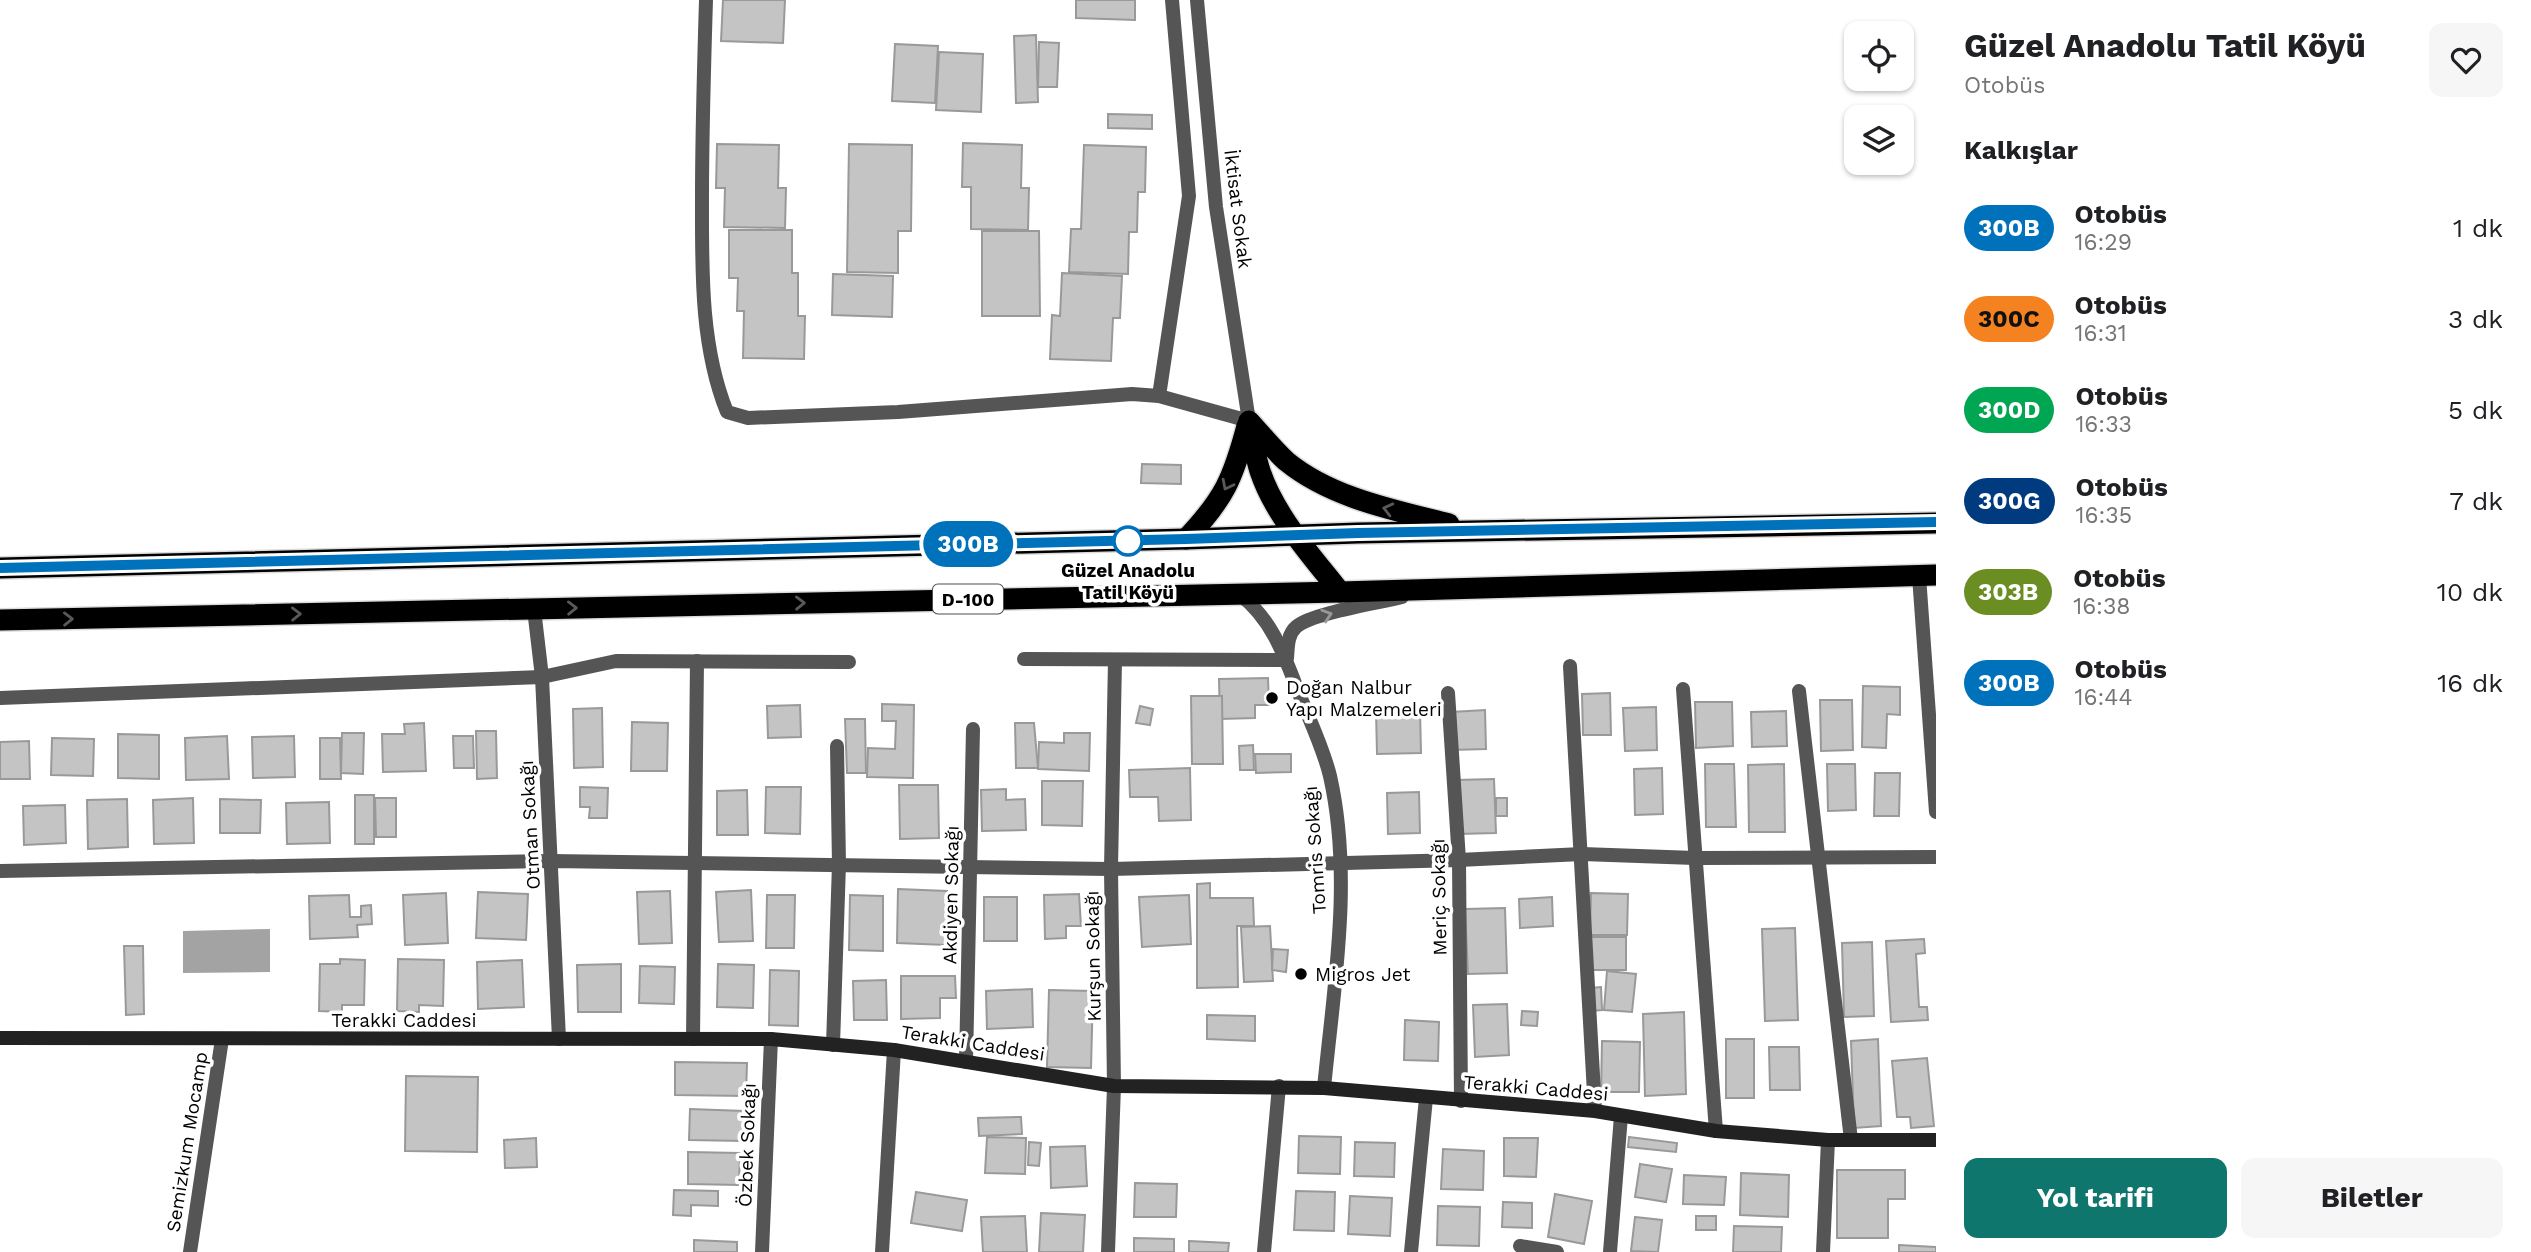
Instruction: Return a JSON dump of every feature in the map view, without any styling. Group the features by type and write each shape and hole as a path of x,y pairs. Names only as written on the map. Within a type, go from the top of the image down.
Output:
{"highway":[{"path":"1248,421 1287,461 1360,502 1478,532"},
{"path":"1248,421 1260,471 1273,500 1296,536 1340,592"},
{"path":"1186,539 1207,516 1227,487 1236,469 1248,421"},
{"path":"0,568 1936,523"},
{"name":"D-100","path":"0,620 1237,592 1340,592 1928,576"}],"street":[{"path":"706,0 702,97 702,282 716,384 727,412 748,418 898,412 1132,394 1159,396 1248,421"},
{"path":"1159,396 1189,196 1172,0"},
{"name":"İktisat Sokak","path":"1197,0 1216,206 1248,421"},
{"path":"1928,576 1936,812"},
{"path":"1024,659 1286,660 1289,639 1296,626 1328,613 1436,589"},
{"name":"Tomris Sokağı","path":"1237,592 1264,617 1286,660 1330,774 1337,818 1340,907 1324,1087"},
{"name":"Otman Sokağı","path":"534,609 542,677 559,1039"},
{"name":"Kurşun Sokağı","path":"1108,1252 1114,1086 1111,869 1115,660"},
{"path":"0,698 542,677 616,661 849,662"},
{"path":"693,1040 697,661"},
{"path":"1570,666 1595,1111"},
{"path":"1683,689 1716,1131"},
{"path":"1799,691 1851,1140"},
{"name":"Meriç Sokağı","path":"1448,693 1460,860 1461,1101"},
{"name":"Akdiyen Sokağı","path":"966,1062 973,729"},
{"path":"833,1045 839,864 837,747"},
{"path":"0,871 551,861 1111,869 1460,860 1582,854 1695,858 1936,857"},
{"name":"Terakki Caddesi","path":"0,1038 771,1040 894,1050 1114,1086 1324,1087 1595,1111 1716,1131 1828,1140 1936,1140"},
{"name":"Semizkum Mocamp","path":"190,1252 222,1039"},
{"name":"Özbek Sokağı","path":"762,1252 771,1040"},
{"path":"882,1252 894,1050"},
{"path":"1264,1252 1279,1086"},
{"path":"1411,1252 1426,1098"},
{"path":"1610,1252 1621,1116"},
{"path":"1822,1252 1828,1140"},
{"path":"1520,1246 1557,1252"}],"shaded area":[{"path":"270,929 270,972 183,973 183,931"}],"building":[{"path":"723,0 785,0 783,43 721,41"},
{"path":"1076,0 1135,0 1135,20 1076,18"},
{"path":"1036,35 1038,102 1016,103 1014,36"},
{"path":"1039,42 1059,43 1057,87 1038,87"},
{"path":"895,44 938,46 935,103 892,101"},
{"path":"939,52 983,54 981,112 936,110"},
{"path":"1108,114 1152,115 1152,129 1108,128"},
{"path":"963,143 1022,145 1021,188 1029,188 1028,230 971,229 971,187 962,187"},
{"path":"717,144 779,145 778,188 786,188 785,228 724,227 725,188 716,188"},
{"path":"849,144 912,145 911,231 898,231 898,273 847,272"},
{"path":"1084,145 1146,147 1145,192 1138,192 1137,232 1129,232 1128,274 1069,272 1071,229 1081,229"},
{"path":"729,230 792,230 792,273 798,273 798,316 805,316 804,359 743,358 744,311 737,311 738,278 729,278"},
{"path":"982,231 1039,231 1040,316 982,316"},
{"path":"1062,273 1122,276 1120,318 1113,318 1111,361 1050,359 1052,315 1060,316"},
{"path":"833,274 893,276 892,317 832,315"},
{"path":"1142,464 1181,465 1181,484 1141,483"},
{"path":"1268,678 1269,705 1255,705 1255,718 1220,719 1219,679"},
{"path":"1863,686 1900,687 1900,715 1887,714 1886,748 1862,747"},
{"path":"1610,693 1611,735 1583,735 1582,694"},
{"path":"1191,696 1222,696 1223,764 1192,764"},
{"path":"1820,700 1852,700 1853,750 1821,751"},
{"path":"1695,702 1732,702 1733,746 1696,748"},
{"path":"882,704 914,705 913,778 867,777 868,748 895,749 896,721 882,721"},
{"path":"800,705 801,737 768,738 767,706"},
{"path":"1140,706 1153,709 1150,725 1136,723"},
{"path":"1656,707 1657,750 1625,751 1623,708"},
{"path":"602,708 603,767 574,768 573,709"},
{"path":"1420,710 1421,753 1377,754 1376,712"},
{"path":"1485,710 1486,749 1452,750 1451,712"},
{"path":"1786,711 1787,746 1752,747 1751,712"},
{"path":"845,719 865,719 866,773 847,773"},
{"path":"632,722 668,723 667,771 631,771"},
{"path":"424,723 426,771 383,772 382,734 405,734 404,724"},
{"path":"1015,723 1034,723 1038,768 1016,768"},
{"path":"476,731 496,731 497,778 477,779"},
{"path":"342,733 364,733 363,774 341,773"},
{"path":"1064,733 1090,733 1089,771 1038,769 1039,742 1064,743"},
{"path":"118,734 159,735 159,779 118,778"},
{"path":"227,736 229,779 186,780 185,738"},
{"path":"294,736 295,777 253,778 252,737"},
{"path":"453,736 473,736 474,768 454,768"},
{"path":"52,738 94,739 93,776 51,775"},
{"path":"320,738 340,738 341,779 320,779"},
{"path":"29,741 30,779 0,779 0,742"},
{"path":"1253,745 1254,770 1240,770 1239,746"},
{"path":"1255,754 1291,754 1291,772 1256,773"},
{"path":"1705,764 1734,764 1736,827 1706,827"},
{"path":"1784,764 1785,832 1749,832 1748,765"},
{"path":"1827,764 1855,764 1856,810 1828,811"},
{"path":"1190,768 1191,820 1159,821 1158,797 1130,797 1129,770"},
{"path":"1662,768 1663,814 1635,815 1634,769"},
{"path":"1875,773 1900,773 1899,816 1874,816"},
{"path":"1494,779 1496,833 1458,834 1456,780"},
{"path":"1042,781 1083,781 1082,826 1042,825"},
{"path":"899,785 938,785 939,838 900,839"},
{"path":"580,787 608,788 607,818 589,818 590,807 580,807"},
{"path":"766,787 801,787 800,834 765,833"},
{"path":"1006,789 1006,800 1025,799 1026,830 982,831 981,790"},
{"path":"747,790 748,835 717,835 717,791"},
{"path":"1419,792 1420,833 1388,834 1387,793"},
{"path":"355,795 374,795 374,844 355,844"},
{"path":"193,798 194,843 154,844 153,800"},
{"path":"375,798 396,798 396,837 376,837"},
{"path":"1496,798 1507,798 1507,816 1496,816"},
{"path":"127,799 128,847 88,849 87,800"},
{"path":"220,799 261,800 260,833 220,833"},
{"path":"329,802 330,843 287,844 286,803"},
{"path":"65,805 66,843 24,845 23,806"},
{"path":"1210,883 1210,898 1253,898 1254,926 1237,926 1238,987 1197,988 1197,884"},
{"path":"898,889 947,891 946,945 897,943"},
{"path":"751,890 753,941 719,942 716,892"},
{"path":"670,891 672,943 639,944 637,892"},
{"path":"478,892 528,894 526,940 476,938"},
{"path":"446,893 448,943 405,945 403,895"},
{"path":"1591,893 1628,894 1627,935 1590,935"},
{"path":"1079,894 1081,926 1066,926 1066,938 1045,939 1044,895"},
{"path":"349,895 350,917 361,917 361,906 371,905 372,924 357,925 358,937 310,939 309,896"},
{"path":"767,895 795,895 794,948 766,948"},
{"path":"850,895 883,896 883,951 849,950"},
{"path":"1189,895 1191,944 1142,947 1139,897"},
{"path":"984,897 1017,897 1017,941 984,941"},
{"path":"1552,897 1553,926 1520,928 1519,899"},
{"path":"1505,908 1507,973 1468,974 1465,909"},
{"path":"1270,926 1273,981 1244,982 1241,927"},
{"path":"1795,928 1798,1020 1765,1021 1762,929"},
{"path":"1589,937 1626,937 1626,970 1589,970"},
{"path":"1924,939 1925,953 1916,954 1919,1007 1927,1007 1928,1020 1891,1022 1886,941"},
{"path":"1872,942 1874,1016 1844,1017 1842,943"},
{"path":"124,946 143,946 144,1014 126,1015"},
{"path":"1273,949 1288,950 1286,972 1272,970"},
{"path":"340,959 365,960 364,1005 342,1005 342,1012 319,1011 320,964 340,964"},
{"path":"398,959 444,960 443,1006 419,1005 419,1012 397,1011"},
{"path":"522,960 524,1007 478,1009 477,962"},
{"path":"621,964 621,1012 578,1012 577,965"},
{"path":"718,964 754,965 753,1008 717,1007"},
{"path":"640,966 675,967 674,1004 639,1003"},
{"path":"770,970 799,971 798,1026 769,1025"},
{"path":"1607,971 1636,974 1632,1012 1604,1010"},
{"path":"901,976 955,976 956,998 940,998 940,1018 901,1019"},
{"path":"886,980 887,1020 854,1020 853,981"},
{"path":"1601,987 1602,1010 1591,1011 1590,988"},
{"path":"1032,989 1033,1027 987,1029 986,991"},
{"path":"1049,990 1093,991 1091,1068 1047,1067"},
{"path":"1507,1004 1509,1055 1475,1057 1473,1005"},
{"path":"1522,1011 1538,1012 1537,1026 1521,1025"},
{"path":"1684,1012 1686,1094 1645,1096 1643,1014"},
{"path":"1207,1015 1255,1016 1255,1041 1207,1039"},
{"path":"1405,1020 1439,1022 1438,1061 1404,1060"},
{"path":"1726,1039 1754,1039 1754,1098 1726,1098"},
{"path":"1878,1039 1881,1126 1854,1128 1851,1041"},
{"path":"1602,1041 1640,1042 1639,1092 1601,1092"},
{"path":"1769,1047 1799,1047 1800,1090 1770,1090"},
{"path":"1927,1058 1934,1126 1911,1128 1910,1117 1897,1117 1892,1061"},
{"path":"675,1062 747,1063 746,1096 675,1095"},
{"path":"406,1076 478,1077 477,1152 405,1151"},
{"path":"690,1109 744,1111 743,1141 689,1140"},
{"path":"1021,1117 1022,1134 979,1136 978,1118"},
{"path":"1299,1136 1341,1137 1340,1174 1298,1173"},
{"path":"987,1137 1026,1138 1025,1174 985,1173"},
{"path":"1629,1137 1677,1143 1676,1152 1628,1147"},
{"path":"536,1138 537,1167 505,1168 504,1140"},
{"path":"1504,1138 1538,1138 1536,1177 1504,1176"},
{"path":"1029,1142 1041,1143 1039,1166 1028,1165"},
{"path":"1355,1142 1395,1143 1394,1177 1354,1176"},
{"path":"1085,1146 1087,1186 1051,1188 1050,1147"},
{"path":"1443,1149 1484,1151 1483,1190 1441,1189"},
{"path":"688,1152 740,1153 739,1185 688,1184"},
{"path":"1640,1164 1672,1169 1666,1202 1635,1197"},
{"path":"1837,1170 1905,1170 1905,1199 1888,1199 1888,1238 1837,1238"},
{"path":"1741,1173 1789,1175 1788,1217 1740,1215"},
{"path":"1684,1175 1726,1177 1724,1205 1683,1204"},
{"path":"1135,1183 1177,1184 1176,1217 1134,1217"},
{"path":"674,1190 718,1191 718,1206 691,1205 691,1216 673,1215"},
{"path":"1296,1191 1335,1192 1334,1231 1294,1230"},
{"path":"916,1192 967,1200 962,1231 911,1223"},
{"path":"1555,1194 1592,1201 1584,1244 1548,1237"},
{"path":"1350,1196 1392,1198 1390,1236 1348,1234"},
{"path":"1503,1202 1532,1203 1532,1228 1502,1227"},
{"path":"1438,1206 1480,1207 1479,1246 1437,1245"},
{"path":"1041,1213 1085,1215 1083,1252 1039,1252"},
{"path":"1025,1216 1027,1252 983,1252 981,1217"},
{"path":"1696,1216 1716,1216 1716,1230 1696,1230"},
{"path":"1635,1217 1662,1220 1658,1252 1631,1251"},
{"path":"1734,1226 1782,1227 1781,1252 1733,1252"},
{"path":"1134,1238 1174,1239 1174,1252 1134,1252"},
{"path":"694,1240 737,1242 737,1252 694,1252"},
{"path":"1189,1241 1229,1243 1228,1252 1189,1252"},
{"path":"1899,1245 1936,1247 1936,1252 1899,1252"}],"bus line":[{"name":"300B","path":"0,568 1358,533 1936,522"}],"place":[{"name":"Güzel Anadolu Tatil Köyü","path":"1128,541"},
{"name":"Doğan Nalbur Yapı Malzemeleri","path":"1272,698"},
{"name":"Migros Jet","path":"1301,974"}]}
